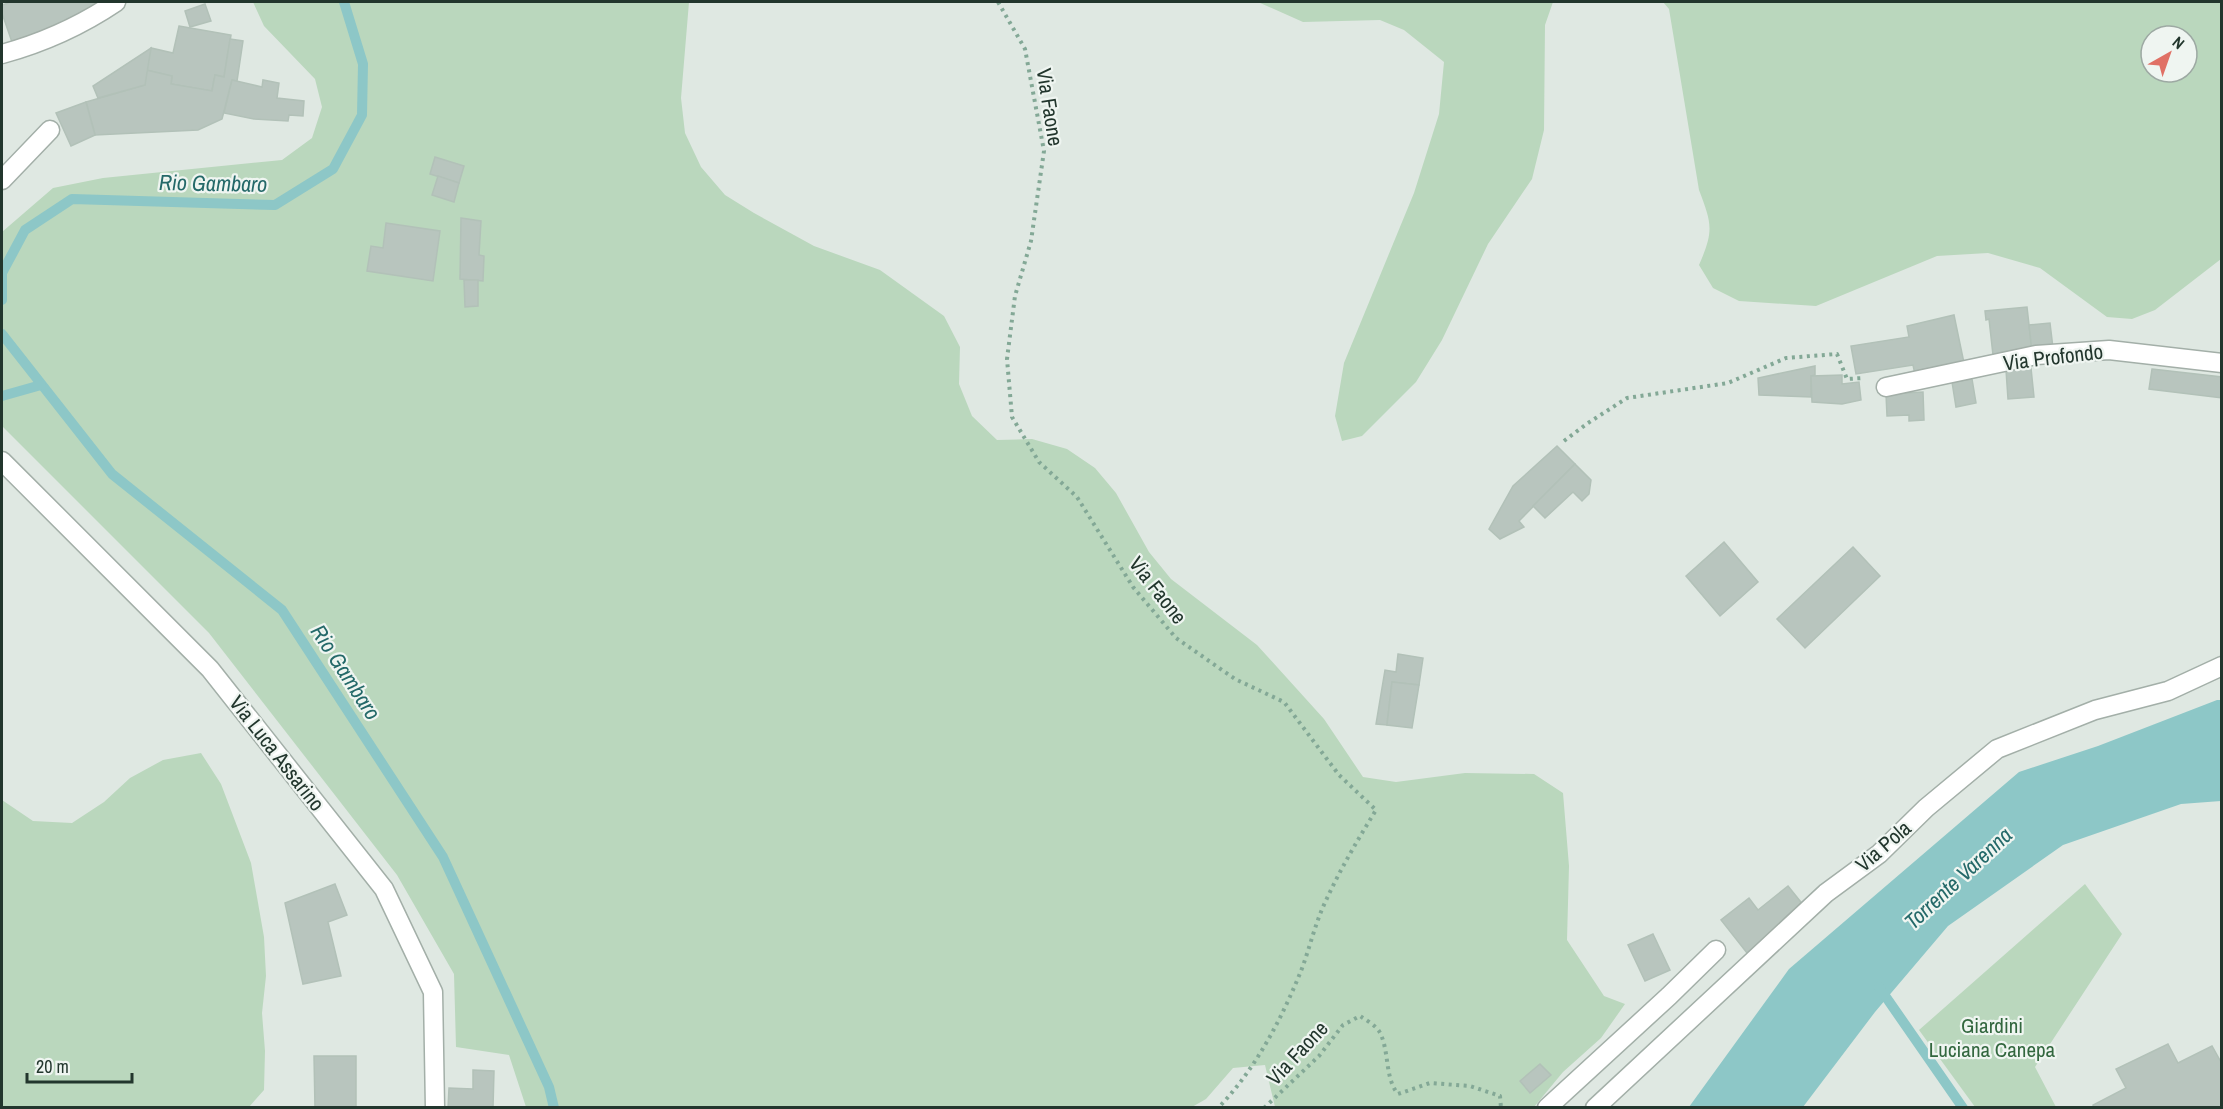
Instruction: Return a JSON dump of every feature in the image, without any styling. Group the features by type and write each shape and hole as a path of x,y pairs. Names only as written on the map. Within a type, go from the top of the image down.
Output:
{"street":[{"path":"2,54 21,49 92,18 116,2"},
{"path":"2,180 50,129"},
{"name":"Via Profondo","path":"1886,387 2036,355 2078,352 2109,350 2222,363"},
{"name":"Via Luca Assarino","path":"2,461 210,669 384,889 433,992 435,1107"},
{"name":"Via Pola","path":"1595,1107 1826,893 1880,854 1926,808 1997,749 2095,710 2168,690 2222,666"},
{"path":"1547,1107 1716,950"}],"path":[{"name":"Via Faone","path":"998,2 1025,49 1044,151 1030,241 1016,296 1007,358 1012,417 1039,462 1077,497 1132,587 1176,638 1236,679 1284,702 1340,775 1376,810 1323,907 1301,971 1268,1041 1227,1099 1218,1107"},
{"path":"1564,441 1627,398 1728,383 1786,358 1837,354 1847,379 1861,377 1886,387"},
{"name":"Via Faone","path":"1264,1107 1273,1101 1318,1056 1343,1025 1360,1016 1378,1029 1387,1054 1392,1087 1398,1094 1430,1083 1470,1086 1500,1096 1502,1107"}],"green space":[{"path":"253,2 689,2 681,98 685,133 701,167 725,195 814,246 880,270 944,316 960,347 959,384 972,416 997,440 1032,439 1067,449 1095,468 1116,493 1149,552 1171,579 1257,645 1324,719 1363,777 1396,782 1465,773 1534,774 1563,793 1569,866 1567,940 1604,996 1625,1004 1601,1038 1563,1072 1534,1107 1275,1107 1265,1065 1233,1068 1206,1099 1192,1107 526,1107 509,1055 456,1047 454,974 397,875 209,633 2,426 2,232 53,188 103,178 282,160 312,138 322,107 315,79 264,26"},
{"path":"1258,2 1553,2 1545,25 1544,130 1532,179 1488,244 1442,340 1416,382 1362,436 1342,441 1335,416 1344,363 1414,193 1439,114 1444,62 1404,30 1380,20 1303,22"},
{"path":"1663,2 2221,2 2221,259 2155,310 2132,319 2107,317 2040,268 1988,253 1937,256 1816,306 1739,301 1713,288 1699,265 1710,228 1707,211 1699,190 1669,9"},
{"path":"201,753 221,784 251,863 264,937 266,976 262,1013 265,1051 264,1090 249,1107 2,1107 2,800 33,821 72,823 104,802 130,778 163,760"},
{"name":"Giardini Luciana Canepa","path":"2085,884 2122,934 2035,1067 2056,1107 1975,1107 1919,1030"}],"water":[{"name":"Torrente Varenna","path":"2222,700 2221,801 2181,804 2063,845 1948,926 1875,1012 1803,1107 1689,1107 1789,969 2019,772 2098,746"}],"building":[{"path":"11,2 101,2 89,12 13,45 2,13 2,5"},
{"path":"205,4 211,21 190,27 185,11"},
{"path":"179,26 231,35 224,77 215,75 212,91 171,84 172,76 146,70 151,48 173,53"},
{"path":"230,39 243,41 237,81 232,80 222,119 198,130 95,135 86,102 145,85 146,70 172,76 171,84 212,91 215,75 224,77"},
{"path":"151,48 145,85 98,98 93,86"},
{"path":"232,80 262,87 263,80 279,83 277,98 304,101 303,116 289,115 288,121 254,119 224,113"},
{"path":"86,102 95,135 71,146 56,113"},
{"path":"435,157 464,166 459,183 430,174"},
{"path":"438,176 459,183 454,202 432,195"},
{"path":"461,218 481,221 479,255 484,256 483,281 460,279"},
{"path":"386,223 440,231 433,281 367,271 371,246 383,248"},
{"path":"464,280 478,280 478,306 465,307"},
{"path":"2027,307 2032,351 1993,355 1989,319 1986,320 1985,311"},
{"path":"1954,315 1964,363 1915,374 1913,365 1856,374 1851,346 1909,337 1907,326"},
{"path":"2050,323 2053,348 2032,351 2029,325"},
{"path":"1815,366 1815,375 1811,376 1811,397 1759,395 1758,378"},
{"path":"2031,368 2034,397 2008,399 2006,370"},
{"path":"2152,369 2222,377 2222,398 2149,389"},
{"path":"1842,375 1842,384 1859,382 1861,400 1842,404 1812,402 1811,376"},
{"path":"1972,379 1976,403 1956,407 1952,382"},
{"path":"1923,392 1924,420 1909,421 1909,415 1887,416 1886,394"},
{"path":"1557,446 1575,464 1519,521 1524,527 1500,539 1489,529 1513,486"},
{"path":"1575,464 1591,480 1589,494 1582,501 1573,492 1545,518 1533,506"},
{"path":"1724,542 1758,582 1720,616 1686,576"},
{"path":"1853,547 1880,576 1805,648 1777,619"},
{"path":"1398,654 1423,658 1419,685 1392,682 1387,725 1376,724 1385,670 1396,672"},
{"path":"1392,682 1419,685 1412,728 1387,725"},
{"path":"335,884 347,915 328,922 341,976 303,984 285,903"},
{"path":"1788,886 1804,906 1747,953 1721,920 1749,898 1758,910"},
{"path":"1653,934 1670,970 1645,981 1628,945"},
{"path":"2168,1044 2178,1063 2212,1046 2222,1064 2222,1108 2094,1108 2093,1105 2126,1088 2116,1069"},
{"path":"314,1056 356,1056 356,1108 315,1108"},
{"path":"1540,1064 1551,1075 1530,1093 1520,1081"},
{"path":"473,1070 494,1071 493,1108 448,1108 449,1088 473,1089"}],"waterway":[{"name":"Rio Gambaro","path":"2,300 2,273 25,230 72,199 275,205 333,169 362,115 363,64 344,2"},
{"name":"Rio Gambaro","path":"2,334 112,474 282,610 443,857 549,1087 554,1108"},
{"path":"2,396 41,385"},
{"path":"1879,987 1963,1108"}]}
